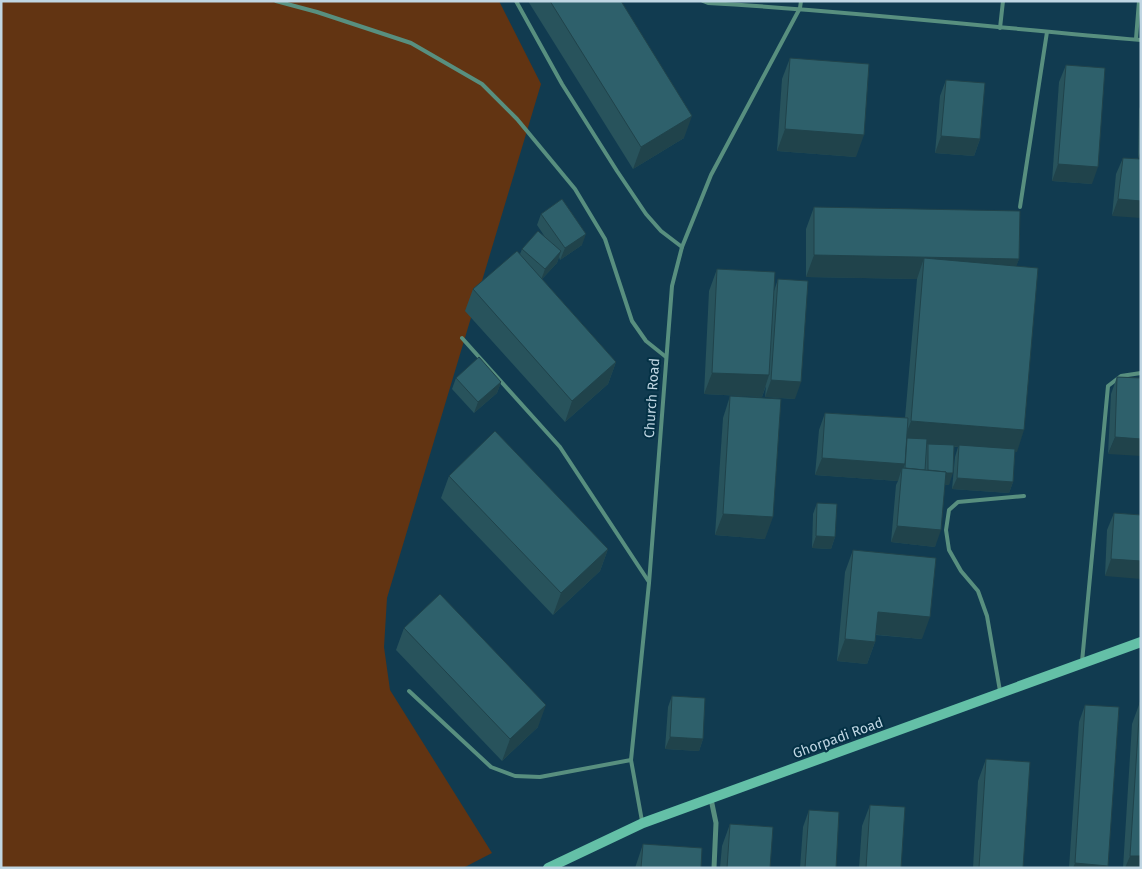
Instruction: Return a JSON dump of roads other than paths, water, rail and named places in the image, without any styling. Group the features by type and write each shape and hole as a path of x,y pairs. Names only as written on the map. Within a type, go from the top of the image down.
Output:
{"main road":[{"name":"Ghorpadi Road","path":"548,868 643,823 1141,642"}],"street":[{"path":"711,799 716,823 714,868"}],"lane":[{"path":"276,1 317,12 411,43 482,84 517,119 574,189 605,239 632,322 646,341 666,357"},
{"path":"516,1 562,84 646,214 661,231 682,247"},
{"path":"703,1 708,3 800,8 1000,28 1138,39 1139,1"},
{"name":"Church Road","path":"643,823 631,760 649,583 672,286 682,247 711,175 800,8 801,1"},
{"path":"1000,28 1003,1"},
{"path":"1020,207 1047,32"},
{"path":"462,338 560,447 649,583"},
{"path":"1081,664 1108,386 1121,376 1141,374"},
{"path":"1000,693 987,616 978,592 961,571 949,550 946,530 950,510 958,502 1024,496"},
{"path":"410,691 491,766 515,776 540,777 631,760"}]}
